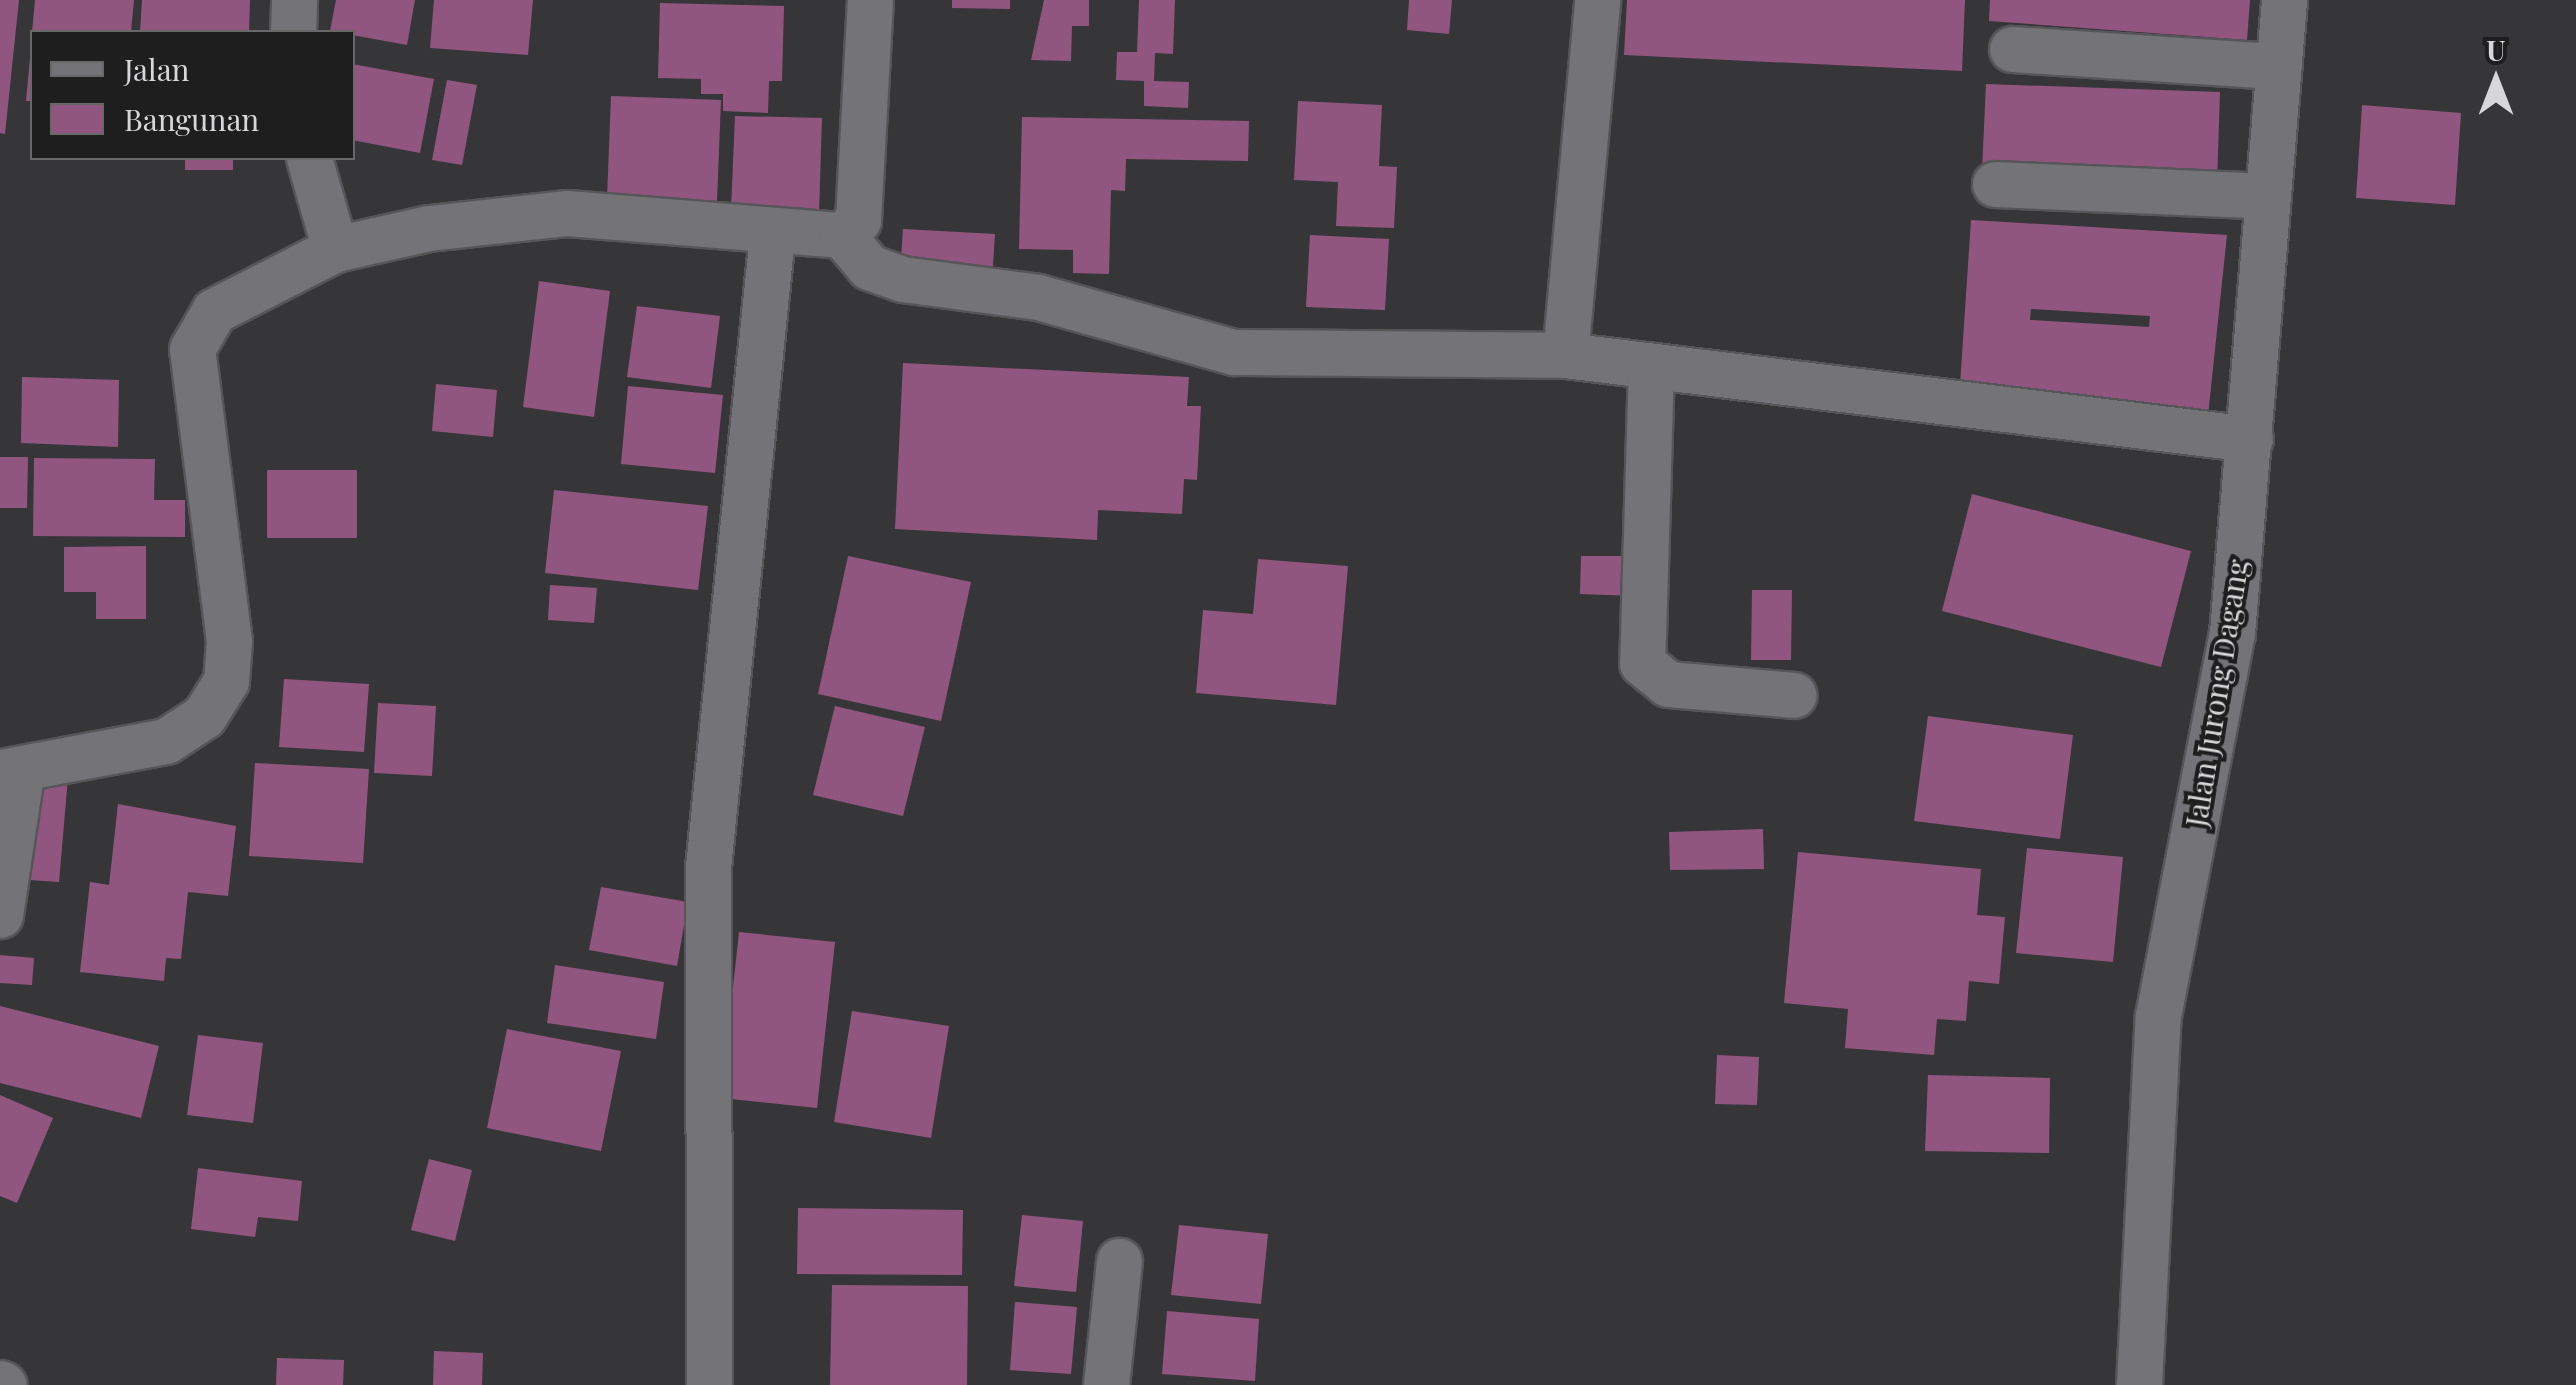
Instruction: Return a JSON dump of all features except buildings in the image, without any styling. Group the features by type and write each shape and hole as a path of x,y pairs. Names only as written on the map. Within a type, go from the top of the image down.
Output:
{"street":[{"path":"293,30 294,0"},
{"path":"0,915 11,773 166,741 204,716 226,681 229,641 192,349 214,311 335,249 568,213 772,235 842,235 858,220 870,0"},
{"path":"1565,355 1597,0"},
{"name":"Jalan Jurong Dagang","path":"2139,1385 2158,1016 2232,633 2284,0"},
{"path":"2012,49 2278,66"},
{"path":"310,160 335,249"},
{"path":"1995,184 2268,196"},
{"path":"709,1385 708,867 772,235"},
{"path":"842,235 869,267 902,279 1038,297 1234,352 1565,355 2250,439"},
{"path":"1651,366 1642,662 1668,684 1794,695"},
{"path":"1106,1385 1119,1261"}]}
